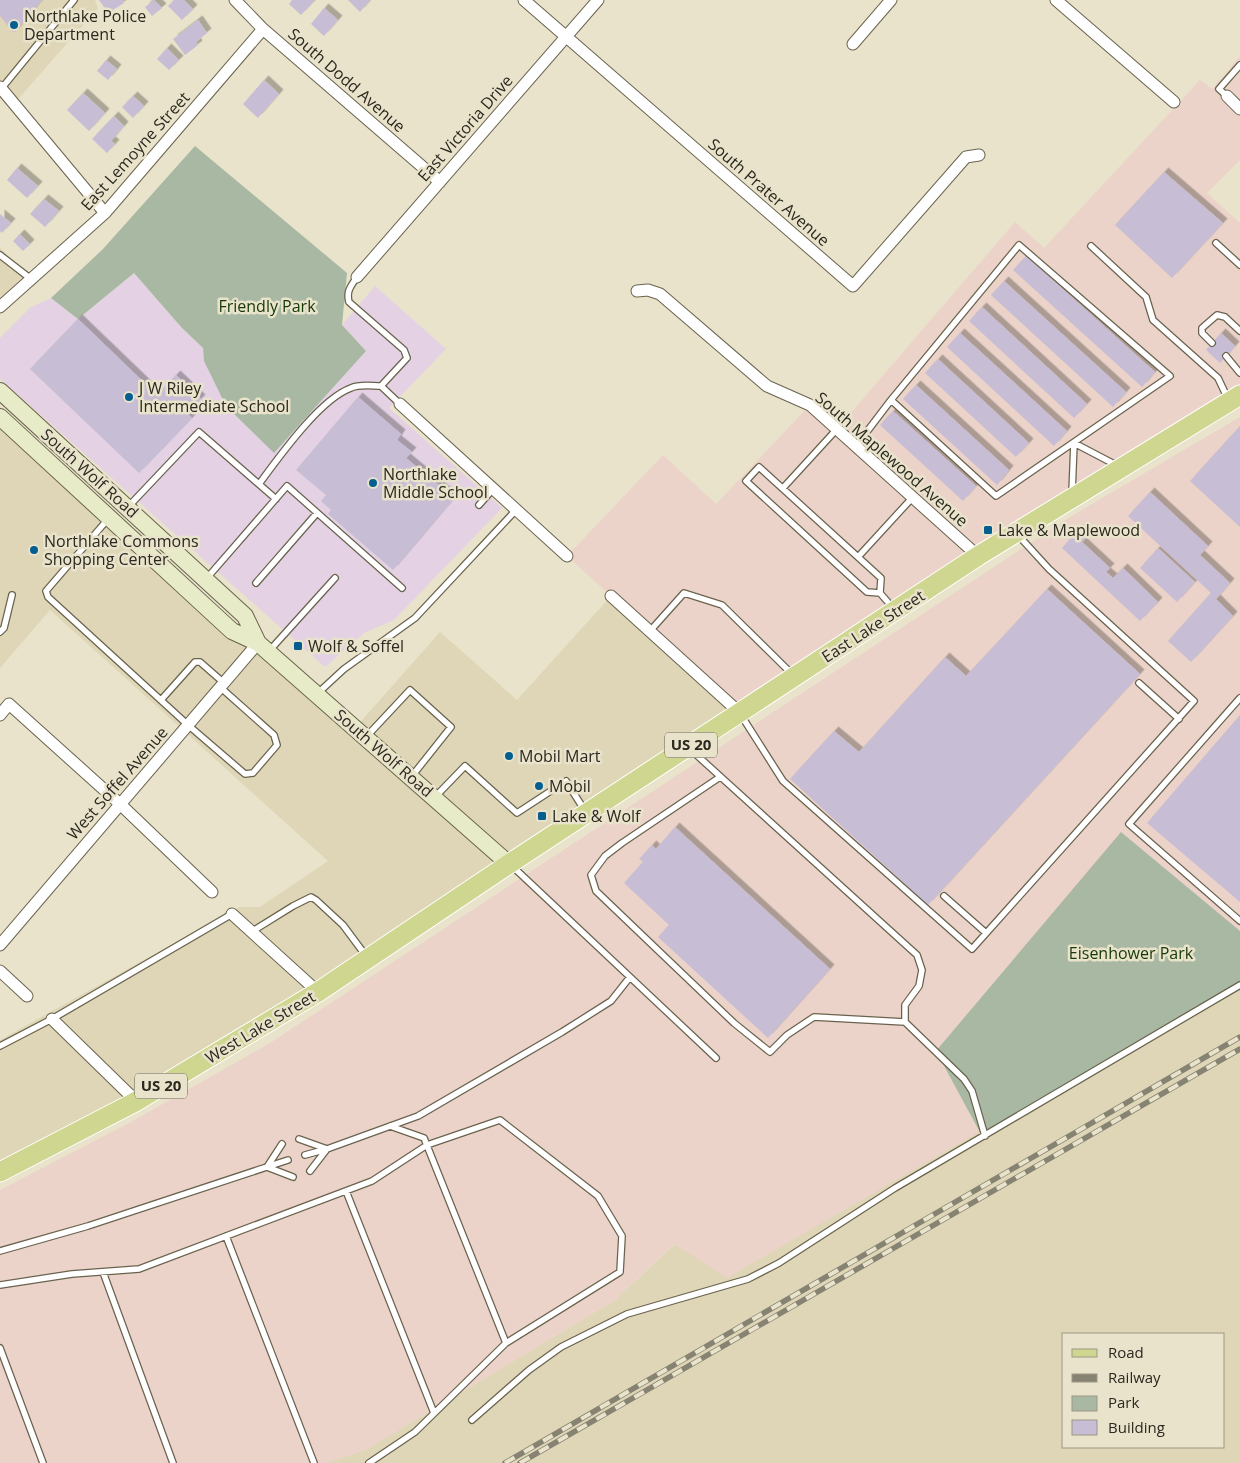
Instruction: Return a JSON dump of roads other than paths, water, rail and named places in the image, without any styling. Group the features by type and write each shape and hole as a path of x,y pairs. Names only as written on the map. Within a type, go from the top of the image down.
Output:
{"main road":[{"name":"South Wolf Road","path":"0,391 246,616 263,647"},
{"name":"East Lake Street","path":"509,864 794,676 896,612 978,556 1235,398"},
{"name":"South Wolf Road","path":"0,417 232,631 263,647 509,864"},
{"name":"West Lake Street","path":"0,1172 136,1101 318,992 509,864"}],"street":[{"name":"South Dodd Avenue","path":"235,0 263,29 440,182"},
{"name":"South Prater Avenue","path":"524,0 853,286 966,158 979,155"},
{"name":"East Victoria Drive","path":"358,277 598,0"},
{"path":"853,44 891,0"},
{"path":"1056,0 1174,102"},
{"name":"East Lemoyne Street","path":"0,307 105,213 263,29"},
{"path":"1,88 105,213"},
{"path":"1227,96 1240,109"},
{"name":"South Maplewood Avenue","path":"637,291 648,290 670,300 767,386 810,405 978,556"},
{"path":"400,404 568,556"},
{"path":"611,596 740,713"},
{"name":"West Soffel Avenue","path":"0,944 222,685 263,647"},
{"path":"0,715 10,704 120,804 212,892"},
{"path":"232,914 318,992"},
{"path":"0,971 26,996"},
{"path":"52,1020 136,1101"}],"lane":[{"path":"1,88 74,0"},
{"path":"1227,96 1219,89 1240,65"},
{"path":"1216,244 1240,265"},
{"path":"856,446 891,400 1019,245 1170,376 996,496 891,400"},
{"path":"1091,246 1146,297 1153,320 1218,378 1235,398"},
{"path":"0,255 31,279"},
{"path":"358,277 350,287 347,295 349,302 404,350 407,358 381,386"},
{"path":"1212,343 1202,333 1202,328 1210,319 1217,315 1225,317 1240,331"},
{"path":"1226,356 1239,369"},
{"path":"259,484 282,453 334,395 353,386 381,386 400,404"},
{"path":"783,488 837,429"},
{"path":"128,507 199,432 276,499"},
{"path":"1074,443 1120,468"},
{"path":"1072,498 1074,443"},
{"path":"880,593 867,592 746,481 759,467 881,578 880,593 896,612"},
{"path":"206,580 287,486 402,588"},
{"path":"479,505 494,489"},
{"path":"858,557 913,497"},
{"path":"317,694 344,668 415,618 516,509"},
{"path":"256,583 317,513"},
{"path":"109,518 46,591 48,596 188,725 245,774 253,773 277,745 274,735 200,662 195,662 161,700"},
{"path":"740,713 783,781 972,948 1194,702 1049,569 1016,533"},
{"path":"263,647 335,578"},
{"path":"650,631 684,593 701,597 722,605 794,676"},
{"path":"0,632 4,628 12,595"},
{"path":"1139,683 1178,719"},
{"path":"366,738 410,690 417,696 452,727 411,777"},
{"path":"1240,698 1129,824 1240,921"},
{"path":"688,747 917,955 922,970 919,986 906,1005 905,1022"},
{"path":"435,798 465,766 517,813 566,781 586,813"},
{"path":"720,777 606,856 591,875 596,891 734,1023 770,1052 787,1035 814,1018 905,1022 964,1079 972,1091 985,1136"},
{"path":"509,864 716,1058"},
{"path":"944,896 986,934"},
{"path":"252,932 311,897 343,925 368,958"},
{"path":"0,1046 52,1020 232,914"},
{"path":"305,1155 327,1149 418,1116 612,1001 630,977"},
{"path":"472,1420 529,1370 561,1347 627,1314 748,1279 779,1264 895,1188 1240,985"},
{"path":"0,1285 139,1269 372,1181 427,1145 500,1120 598,1196 622,1236 620,1272 506,1343 415,1432 368,1463"},
{"path":"390,1126 424,1138 506,1343"},
{"path":"299,1139 327,1149"},
{"path":"266,1167 282,1144"},
{"path":"310,1171 327,1149"},
{"path":"0,1251 88,1226 288,1160"},
{"path":"266,1167 293,1177"},
{"path":"346,1191 434,1413"},
{"path":"226,1236 314,1463"},
{"path":"103,1272 173,1463"},
{"path":"0,1348 43,1463"}],"railway":[{"path":"505,1463 1240,1037"},
{"path":"520,1463 1240,1049"}],"place":[{"name":"Northlake Police Department","path":"14,25"},
{"name":"J W Riley Intermediate School","path":"129,397"},
{"name":"Northlake Middle School","path":"373,483"},
{"name":"Lake & Maplewood","path":"988,530"},
{"name":"Northlake Commons Shopping Center","path":"34,550"},
{"name":"Wolf & Soffel","path":"298,646"},
{"name":"Mobil Mart","path":"509,756"},
{"name":"Mobil","path":"539,786"},
{"name":"Lake & Wolf","path":"542,816"}],"park label":[{"name":"Friendly Park","path":"267,306"},
{"name":"Eisenhower Park","path":"1131,953"}]}
